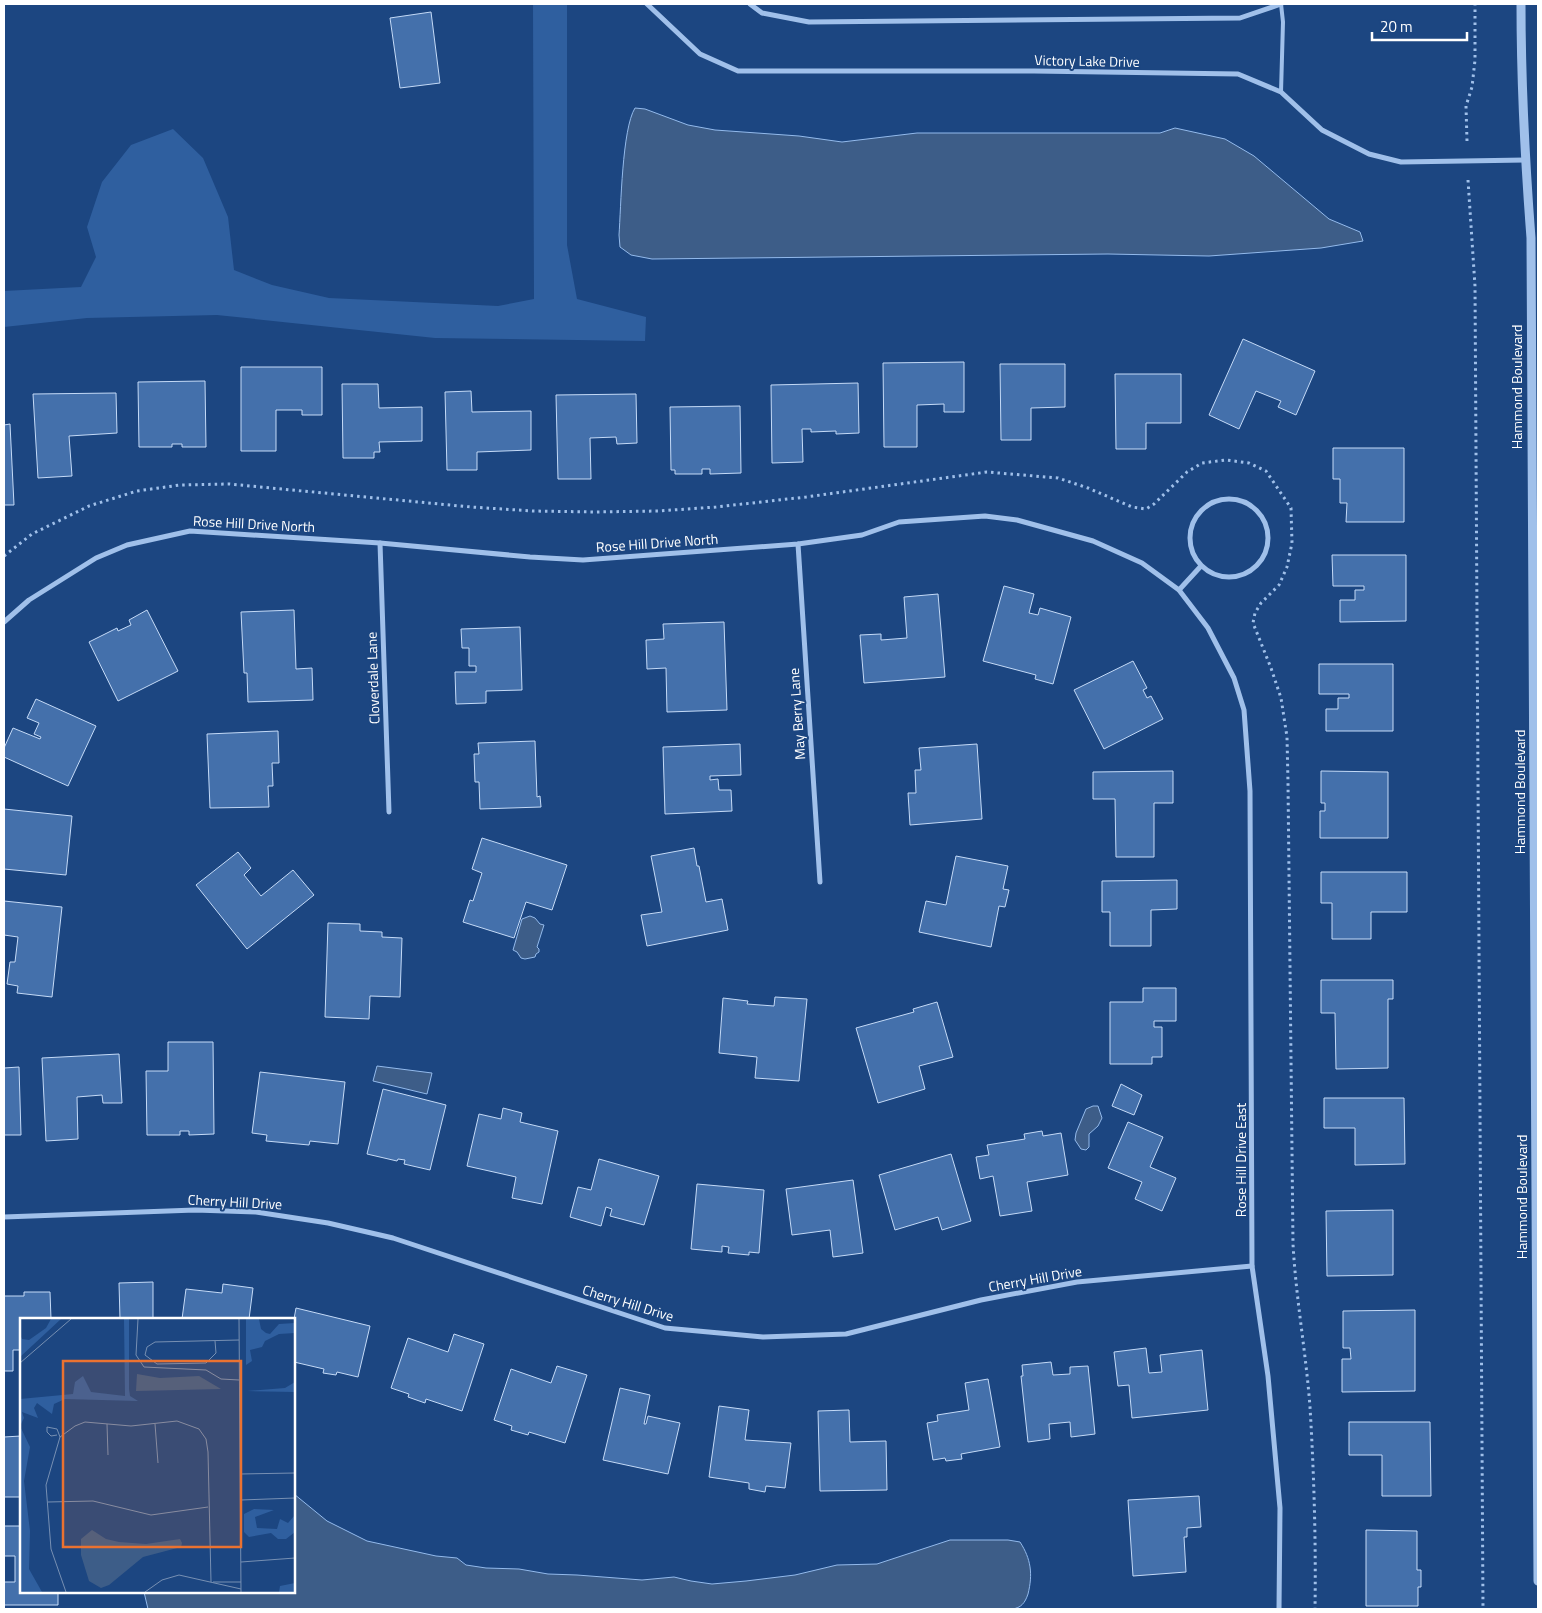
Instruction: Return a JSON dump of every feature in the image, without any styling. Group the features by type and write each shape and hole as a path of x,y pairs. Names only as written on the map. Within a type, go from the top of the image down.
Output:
{"street":[{"name":"Victory Lake Drive","path":"647,4 700,54 738,71 1034,71 1238,74 1281,92 1322,130 1369,154 1401,162 1525,160"},
{"path":"750,4 762,13 809,22 1240,18 1281,4"},
{"name":"Hammond Boulevard","path":"1520,4 1520,56 1531,238 1538,1581"},
{"path":"1232,499 1245,503 1256,510 1263,520 1267,532 1264,556 1257,566 1247,573 1235,577 1223,577 1211,573 1201,566 1193,555 1189,542 1191,528 1196,516 1206,506 1218,500 1232,499"},
{"name":"Rose Hill Drive North","path":"4,622 29,600 96,558 127,545 190,531 380,543 584,560 798,544 862,535 899,522 985,516 1017,520 1094,541 1142,563 1179,590 1208,628 1234,678 1244,710"},
{"name":"Cloverdale Lane","path":"380,543 388,812"},
{"name":"May Berry Lane","path":"798,544 820,882"},
{"path":"1179,590 1201,566"},
{"name":"Rose Hill Drive East","path":"1244,710 1250,791 1252,1266 1268,1376 1280,1508 1279,1609"},
{"name":"Cherry Hill Drive","path":"4,1216 195,1210 256,1212 328,1223 393,1238 665,1328 763,1337 846,1334 981,1300 1076,1282 1252,1266"}],"lane":[{"path":"1281,4 1283,22 1281,92"}],"path":[{"path":"1475,4 1475,60 1472,87 1466,106 1468,202 1475,286 1483,1609"},
{"path":"4,556 32,534 90,506 137,491 180,485 229,484 524,510 613,512 716,507 806,497 987,472 1058,478 1088,488 1132,507 1146,509 1154,504 1187,472 1202,463 1226,460 1249,463 1266,471 1291,508 1292,524 1292,543 1287,567 1279,585 1261,602 1255,612 1253,623 1281,698 1287,737 1292,1244 1310,1407 1316,1556 1315,1609"}],"shaded area":[{"path":"533,4 567,4 567,245 577,299 646,317 645,341 435,338 217,315 87,318 4,327 4,291 81,287 96,257 87,227 102,182 131,145 173,129 203,158 228,217 234,270 272,285 329,298 498,306 534,299"},
{"path":"635,108 645,109 688,125 715,130 799,136 842,142 917,133 1160,133 1175,128 1225,139 1254,156 1329,219 1360,232 1363,241 1321,248 1209,256 1108,254 652,259 631,255 620,247 619,235 625,150 627,133"},
{"path":"530,916 544,925 537,947 539,952 535,957 525,959 521,958 513,950 522,919"},
{"path":"377,1066 432,1073 427,1094 373,1081"},
{"path":"1098,1106 1102,1118 1098,1126 1089,1134 1089,1147 1086,1150 1081,1149 1075,1140 1076,1133 1086,1109"},
{"path":"295,1495 327,1521 367,1541 436,1556 457,1558 466,1565 486,1568 519,1569 548,1574 642,1580 674,1577 712,1584 795,1575 837,1565 877,1564 950,1540 1008,1540 1020,1542 1030,1567 1028,1594 1018,1608 1012,1609 148,1609 144,1593 295,1593"}],"building":[{"path":"431,12 440,83 400,88 390,18"},
{"path":"1243,339 1315,371 1296,415 1278,407 1281,401 1256,391 1239,429 1209,415"},
{"path":"964,362 964,412 944,412 944,404 917,405 917,447 884,447 883,363"},
{"path":"1000,364 1065,364 1065,407 1031,408 1031,440 1001,440"},
{"path":"241,367 322,367 322,415 302,415 302,410 276,410 276,451 241,451"},
{"path":"1115,374 1181,374 1181,423 1146,423 1146,449 1116,449"},
{"path":"205,381 206,447 182,447 182,444 172,444 172,447 139,447 138,382"},
{"path":"858,383 859,433 836,434 836,431 811,432 811,429 802,429 803,462 772,463 771,385"},
{"path":"342,384 378,384 379,408 422,407 422,441 379,442 380,452 374,452 374,458 343,458"},
{"path":"471,391 472,412 531,411 531,450 477,452 477,470 447,470 445,392"},
{"path":"116,393 117,433 69,436 72,476 38,478 33,394"},
{"path":"636,394 637,443 617,444 616,437 590,438 591,479 558,479 556,395"},
{"path":"740,406 741,473 710,474 710,469 702,469 702,474 675,474 675,470 671,470 670,407"},
{"path":"10,424 14,505 4,505 4,425"},
{"path":"1333,448 1404,448 1404,522 1346,522 1347,503 1340,503 1340,479 1333,479"},
{"path":"1332,555 1406,555 1406,621 1340,622 1340,600 1355,600 1355,590 1364,590 1364,586 1333,586"},
{"path":"1004,586 1034,594 1029,613 1038,615 1040,608 1071,617 1053,684 1035,679 1036,675 983,661"},
{"path":"938,594 945,677 864,683 860,635 881,634 881,640 907,638 904,597"},
{"path":"147,610 178,671 118,701 89,642 117,628 118,631 131,625 129,620"},
{"path":"294,610 296,669 312,668 313,700 248,702 247,673 244,673 241,612"},
{"path":"724,622 727,710 667,712 666,668 647,669 646,640 664,639 663,624"},
{"path":"520,627 522,690 486,691 486,703 456,704 455,672 476,672 476,666 469,666 469,648 462,648 461,629"},
{"path":"1133,661 1147,688 1143,690 1147,698 1151,696 1163,719 1104,749 1074,690"},
{"path":"1319,664 1393,664 1393,731 1326,731 1326,709 1338,709 1338,698 1349,698 1349,694 1319,694"},
{"path":"36,699 96,726 68,786 4,757 4,748 13,728 40,739 41,737 34,734 39,723 27,718"},
{"path":"278,731 279,763 272,763 273,786 268,786 269,807 210,808 207,734"},
{"path":"535,741 537,797 540,796 541,807 480,809 479,782 475,782 474,754 479,754 478,743"},
{"path":"740,744 741,775 710,776 710,780 718,779 719,790 731,790 732,811 665,814 663,747"},
{"path":"977,744 982,819 910,825 908,793 916,793 915,770 921,770 919,748"},
{"path":"1173,771 1173,803 1154,803 1154,857 1116,857 1115,799 1093,799 1093,772"},
{"path":"1321,771 1388,772 1388,838 1320,838 1320,811 1325,811 1325,803 1321,803"},
{"path":"4,809 72,816 66,875 4,869"},
{"path":"482,838 567,865 552,910 526,902 514,938 463,922 470,900 473,901 482,873 472,869"},
{"path":"694,848 706,902 722,899 728,930 647,946 641,915 662,912 651,856"},
{"path":"238,852 251,868 244,875 261,896 293,870 314,895 247,949 196,885"},
{"path":"956,856 1008,866 1003,889 1009,890 1005,907 999,906 991,947 919,932 926,901 946,905"},
{"path":"1321,872 1407,872 1407,912 1371,912 1371,939 1332,939 1332,903 1321,903"},
{"path":"1177,880 1177,909 1151,910 1151,946 1110,946 1110,912 1102,912 1102,881"},
{"path":"4,901 62,907 52,997 17,993 18,986 7,984 10,962 15,962 18,937 4,935"},
{"path":"328,923 360,924 360,931 382,932 382,937 402,938 400,997 370,996 369,1019 325,1017"},
{"path":"1321,980 1393,980 1393,999 1388,999 1388,1068 1336,1069 1335,1013 1321,1013"},
{"path":"1143,988 1176,988 1176,1021 1154,1021 1154,1027 1162,1027 1162,1057 1152,1057 1152,1064 1110,1064 1110,1002 1143,1002"},
{"path":"775,997 807,999 799,1081 755,1078 757,1057 719,1053 723,998 748,1001 747,1004 774,1006"},
{"path":"937,1002 953,1057 919,1066 925,1089 878,1103 856,1028 914,1012 913,1009"},
{"path":"168,1042 213,1042 214,1134 189,1135 189,1131 180,1131 180,1135 147,1135 146,1071 168,1071"},
{"path":"119,1054 122,1103 103,1103 102,1095 77,1097 78,1139 46,1141 42,1058"},
{"path":"19,1067 21,1135 4,1135 4,1068"},
{"path":"260,1072 345,1082 338,1144 310,1141 309,1145 266,1141 267,1135 252,1133"},
{"path":"1121,1084 1142,1095 1134,1115 1112,1106"},
{"path":"383,1089 446,1105 430,1170 404,1164 405,1160 398,1159 397,1161 367,1154"},
{"path":"1324,1098 1404,1098 1405,1164 1355,1165 1355,1128 1324,1128"},
{"path":"503,1108 522,1113 520,1122 558,1131 542,1204 512,1198 516,1177 467,1166 479,1114 501,1119"},
{"path":"1128,1122 1163,1137 1150,1167 1176,1178 1162,1211 1135,1199 1142,1182 1108,1168"},
{"path":"1042,1131 1043,1136 1061,1133 1068,1175 1027,1182 1032,1211 1000,1216 993,1176 980,1179 976,1157 989,1155 987,1145 1025,1139 1024,1134"},
{"path":"951,1154 971,1221 942,1230 938,1217 895,1230 879,1175"},
{"path":"599,1159 659,1176 644,1225 610,1216 612,1209 606,1207 601,1226 570,1217 578,1187 591,1190"},
{"path":"853,1180 863,1253 833,1257 830,1230 792,1235 786,1189"},
{"path":"697,1184 764,1190 759,1253 749,1252 749,1255 728,1253 729,1247 722,1246 722,1252 691,1249"},
{"path":"1393,1210 1393,1275 1327,1276 1326,1211"},
{"path":"153,1282 153,1318 120,1318 119,1283"},
{"path":"223,1284 253,1288 249,1318 182,1318 186,1289 222,1293"},
{"path":"24,1292 50,1292 51,1318 20,1318 20,1350 13,1350 13,1371 4,1371 4,1296 24,1296"},
{"path":"296,1308 370,1326 358,1377 337,1372 336,1375 323,1373 324,1369 295,1362 294,1318"},
{"path":"1415,1310 1415,1391 1342,1392 1342,1359 1351,1359 1350,1348 1343,1348 1343,1311"},
{"path":"454,1334 484,1344 462,1411 426,1399 425,1403 408,1397 409,1394 391,1388 408,1338 448,1352"},
{"path":"1146,1348 1149,1373 1162,1372 1160,1355 1202,1350 1208,1410 1132,1418 1129,1385 1118,1386 1114,1352"},
{"path":"1051,1362 1053,1375 1070,1374 1070,1367 1088,1366 1095,1434 1071,1437 1070,1422 1049,1424 1050,1439 1028,1442 1021,1376 1023,1376 1022,1365"},
{"path":"557,1366 587,1375 565,1443 529,1432 528,1435 511,1430 512,1426 494,1420 511,1369 551,1383"},
{"path":"988,1379 1000,1447 961,1454 962,1459 946,1461 945,1458 933,1460 927,1423 938,1421 937,1415 969,1410 965,1383"},
{"path":"620,1388 650,1395 644,1424 646,1424 648,1416 680,1423 668,1474 603,1460"},
{"path":"719,1406 749,1410 745,1440 791,1443 785,1488 766,1486 765,1492 749,1489 749,1483 709,1477"},
{"path":"849,1410 850,1442 886,1441 887,1490 820,1491 818,1411"},
{"path":"1349,1422 1430,1422 1431,1496 1382,1496 1382,1455 1349,1455"},
{"path":"20,1436 20,1497 4,1497 4,1437"},
{"path":"1199,1496 1201,1527 1187,1528 1187,1537 1184,1537 1186,1572 1133,1576 1128,1500"},
{"path":"4,1526 20,1526 20,1593 58,1593 58,1605 4,1605 4,1582 15,1582 15,1556 4,1556"},
{"path":"1366,1530 1417,1531 1417,1570 1421,1570 1421,1587 1418,1587 1418,1606 1366,1606"}]}
